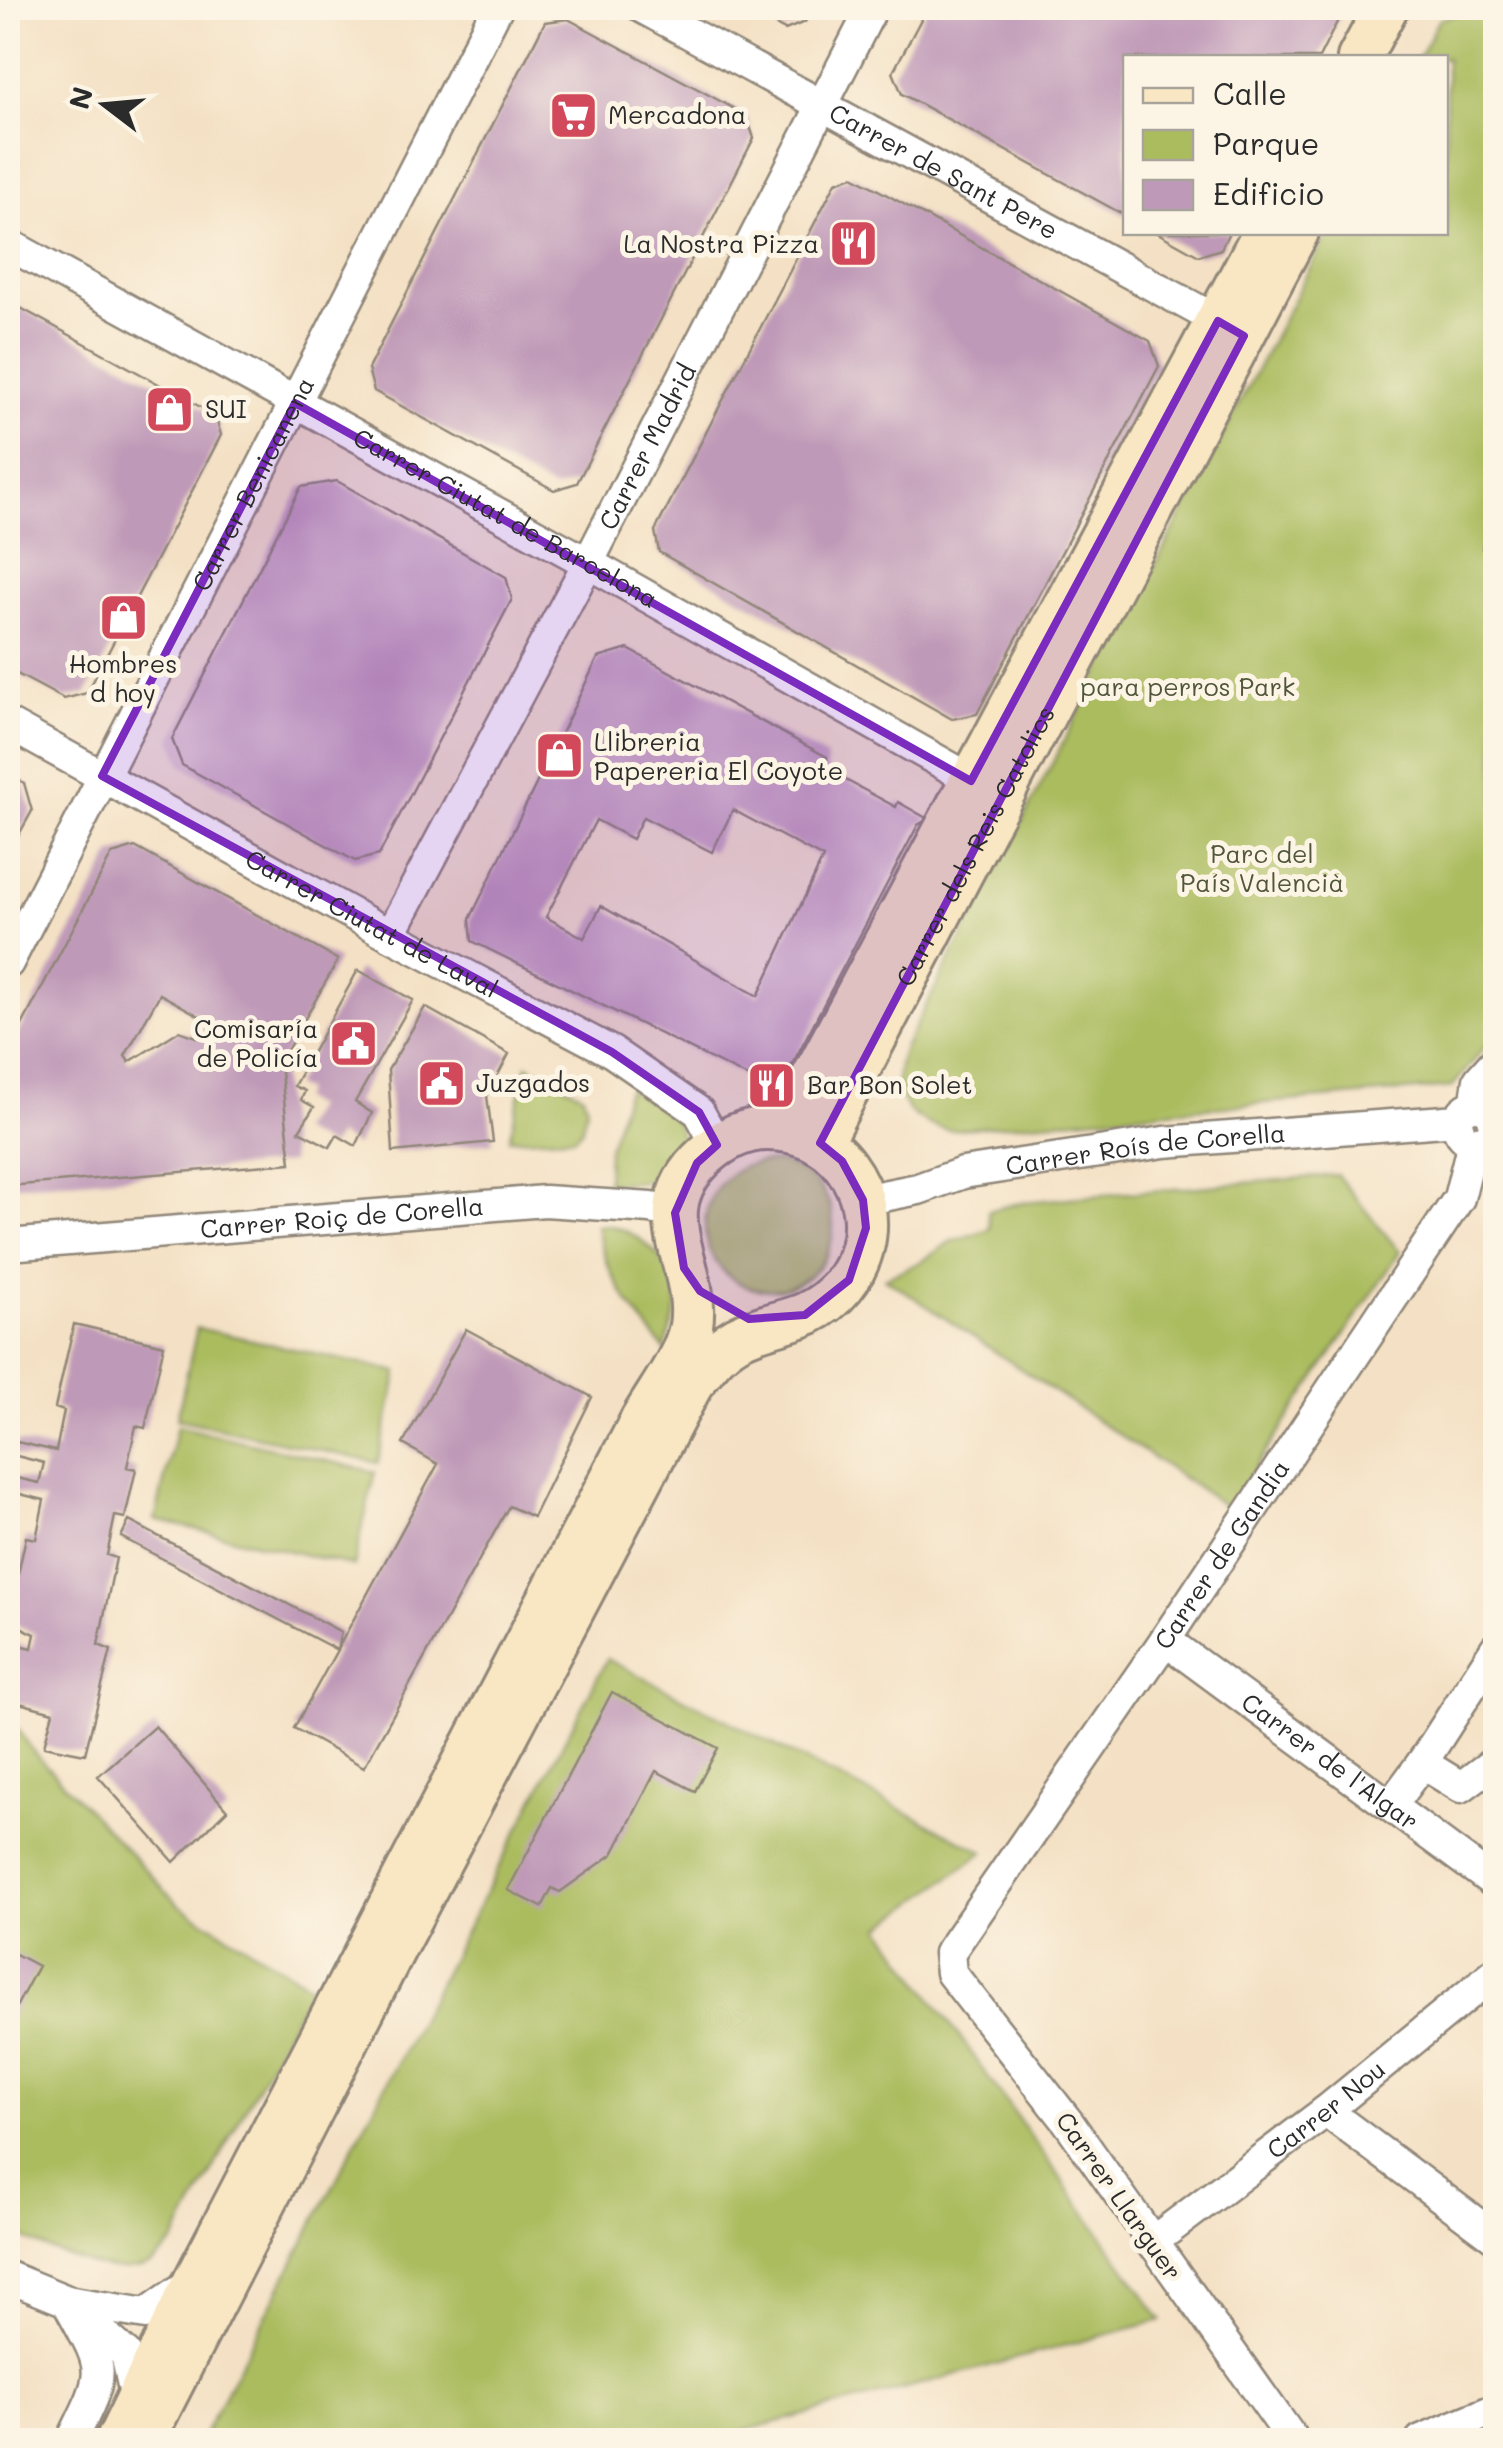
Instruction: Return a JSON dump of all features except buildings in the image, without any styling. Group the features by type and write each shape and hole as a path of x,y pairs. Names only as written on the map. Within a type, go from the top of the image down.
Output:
{"street":[{"name":"Carrer Benicanena","path":"8,963 497,8"},
{"name":"Carrer de Sant Pere","path":"643,8 1231,328"},
{"name":"Carrer Madrid","path":"390,935 588,564 872,8"},
{"path":"1361,55 1386,8"},
{"path":"1384,55 1407,8"},
{"name":"Carrer dels Reis Catolics","path":"1231,328 1264,235"},
{"name":"Carrer dels Reis Catolics","path":"802,1136 1231,328 1295,235"},
{"name":"Carrer Ciutat de Barcelona","path":"8,244 986,788"},
{"name":"Carrer Ciutat de Laval","path":"8,724 390,935 612,1052 699,1112 718,1145"},
{"name":"Carrer de Gandia","path":"948,1952 1165,1640 1459,1198 1480,1080 1496,1061"},
{"name":"Carrer Roís de Corella","path":"863,1200 963,1173 1164,1142 1470,1125"},
{"path":"761,1129 802,1136 842,1161 863,1200 864,1242 849,1280 829,1301 805,1315 777,1321 726,1345 708,1361 684,1397 387,1962 132,2428 196,2280 684,1346 691,1306 676,1240 675,1212 690,1174 718,1145 738,1134 761,1129"},
{"name":"Carrer Roiç de Corella","path":"8,1245 545,1201 675,1212"},
{"path":"684,1268 700,1291 722,1308 749,1319 777,1321"},
{"name":"Carrer de l'Algar","path":"1165,1640 1496,1884"},
{"path":"1391,1805 1496,1648"},
{"path":"1422,1763 1461,1787 1496,1760"},
{"name":"Carrer Llarguer","path":"948,1952 951,1973 1068,2122 1293,2440"},
{"name":"Carrer Nou","path":"1151,2243 1326,2112 1496,1972"},
{"path":"1326,2112 1496,2238"},
{"path":"8,2277 67,2301 146,2314 196,2280"},
{"path":"67,2301 126,2354 132,2428"},
{"path":"67,2301 100,2370 97,2392 72,2440"},
{"path":"1421,2440 1496,2409"}],"highlighted area":[{"path":"1218,321 1244,336 820,1143 842,1161 863,1200 866,1228 849,1280 805,1315 749,1319 700,1291 684,1268 675,1213 697,1163 717,1145 699,1112 612,1052 102,776 295,403 971,781"}],"green space":[{"name":"Parc del País Valencià","path":"1479,8 1495,11 1495,1035 1452,1087 949,1130 933,1126 903,1102 898,1078 904,1048 1327,235 1448,235 1448,55 1420,55 1439,19"},
{"path":"527,1065 583,1095 587,1106 581,1131 574,1137 509,1139"},
{"path":"628,1089 659,1106 674,1120 680,1150 670,1170 661,1176 641,1182 607,1183 608,1149"},
{"path":"769,1162 794,1166 815,1180 829,1201 833,1226 829,1251 815,1272 794,1286 769,1290 744,1286 723,1272 709,1251 705,1226 709,1201 723,1180 744,1166"},
{"path":"1337,1175 1400,1252 1228,1508 885,1278 921,1262 950,1242 990,1229 988,1211 1023,1202"},
{"path":"608,1225 643,1241 669,1271 677,1302 665,1350 613,1277 597,1226"},
{"path":"197,1328 398,1372 378,1463 177,1419"},
{"path":"177,1426 375,1472 354,1566 155,1520"},
{"path":"607,1659 984,1852 881,1927 1162,2320 709,2440 201,2440"},
{"path":"8,1716 35,1754 179,1905 311,1986 174,2242 154,2262 136,2269 99,2267 8,2232"}],"place":[{"name":"Mercadona","path":"573,115"},
{"name":"La Nostra Pizza","path":"854,244"},
{"name":"SUI","path":"170,409"},
{"name":"Hombres d hoy","path":"123,618"},
{"name":"Llibreria Papereria El Coyote","path":"559,756"},
{"name":"Comisaría de Policía","path":"353,1043"},
{"name":"Juzgados","path":"441,1083"},
{"name":"Bar Bon Solet","path":"772,1085"}],"park label":[{"name":"para perros Park","path":"1188,687"}]}
